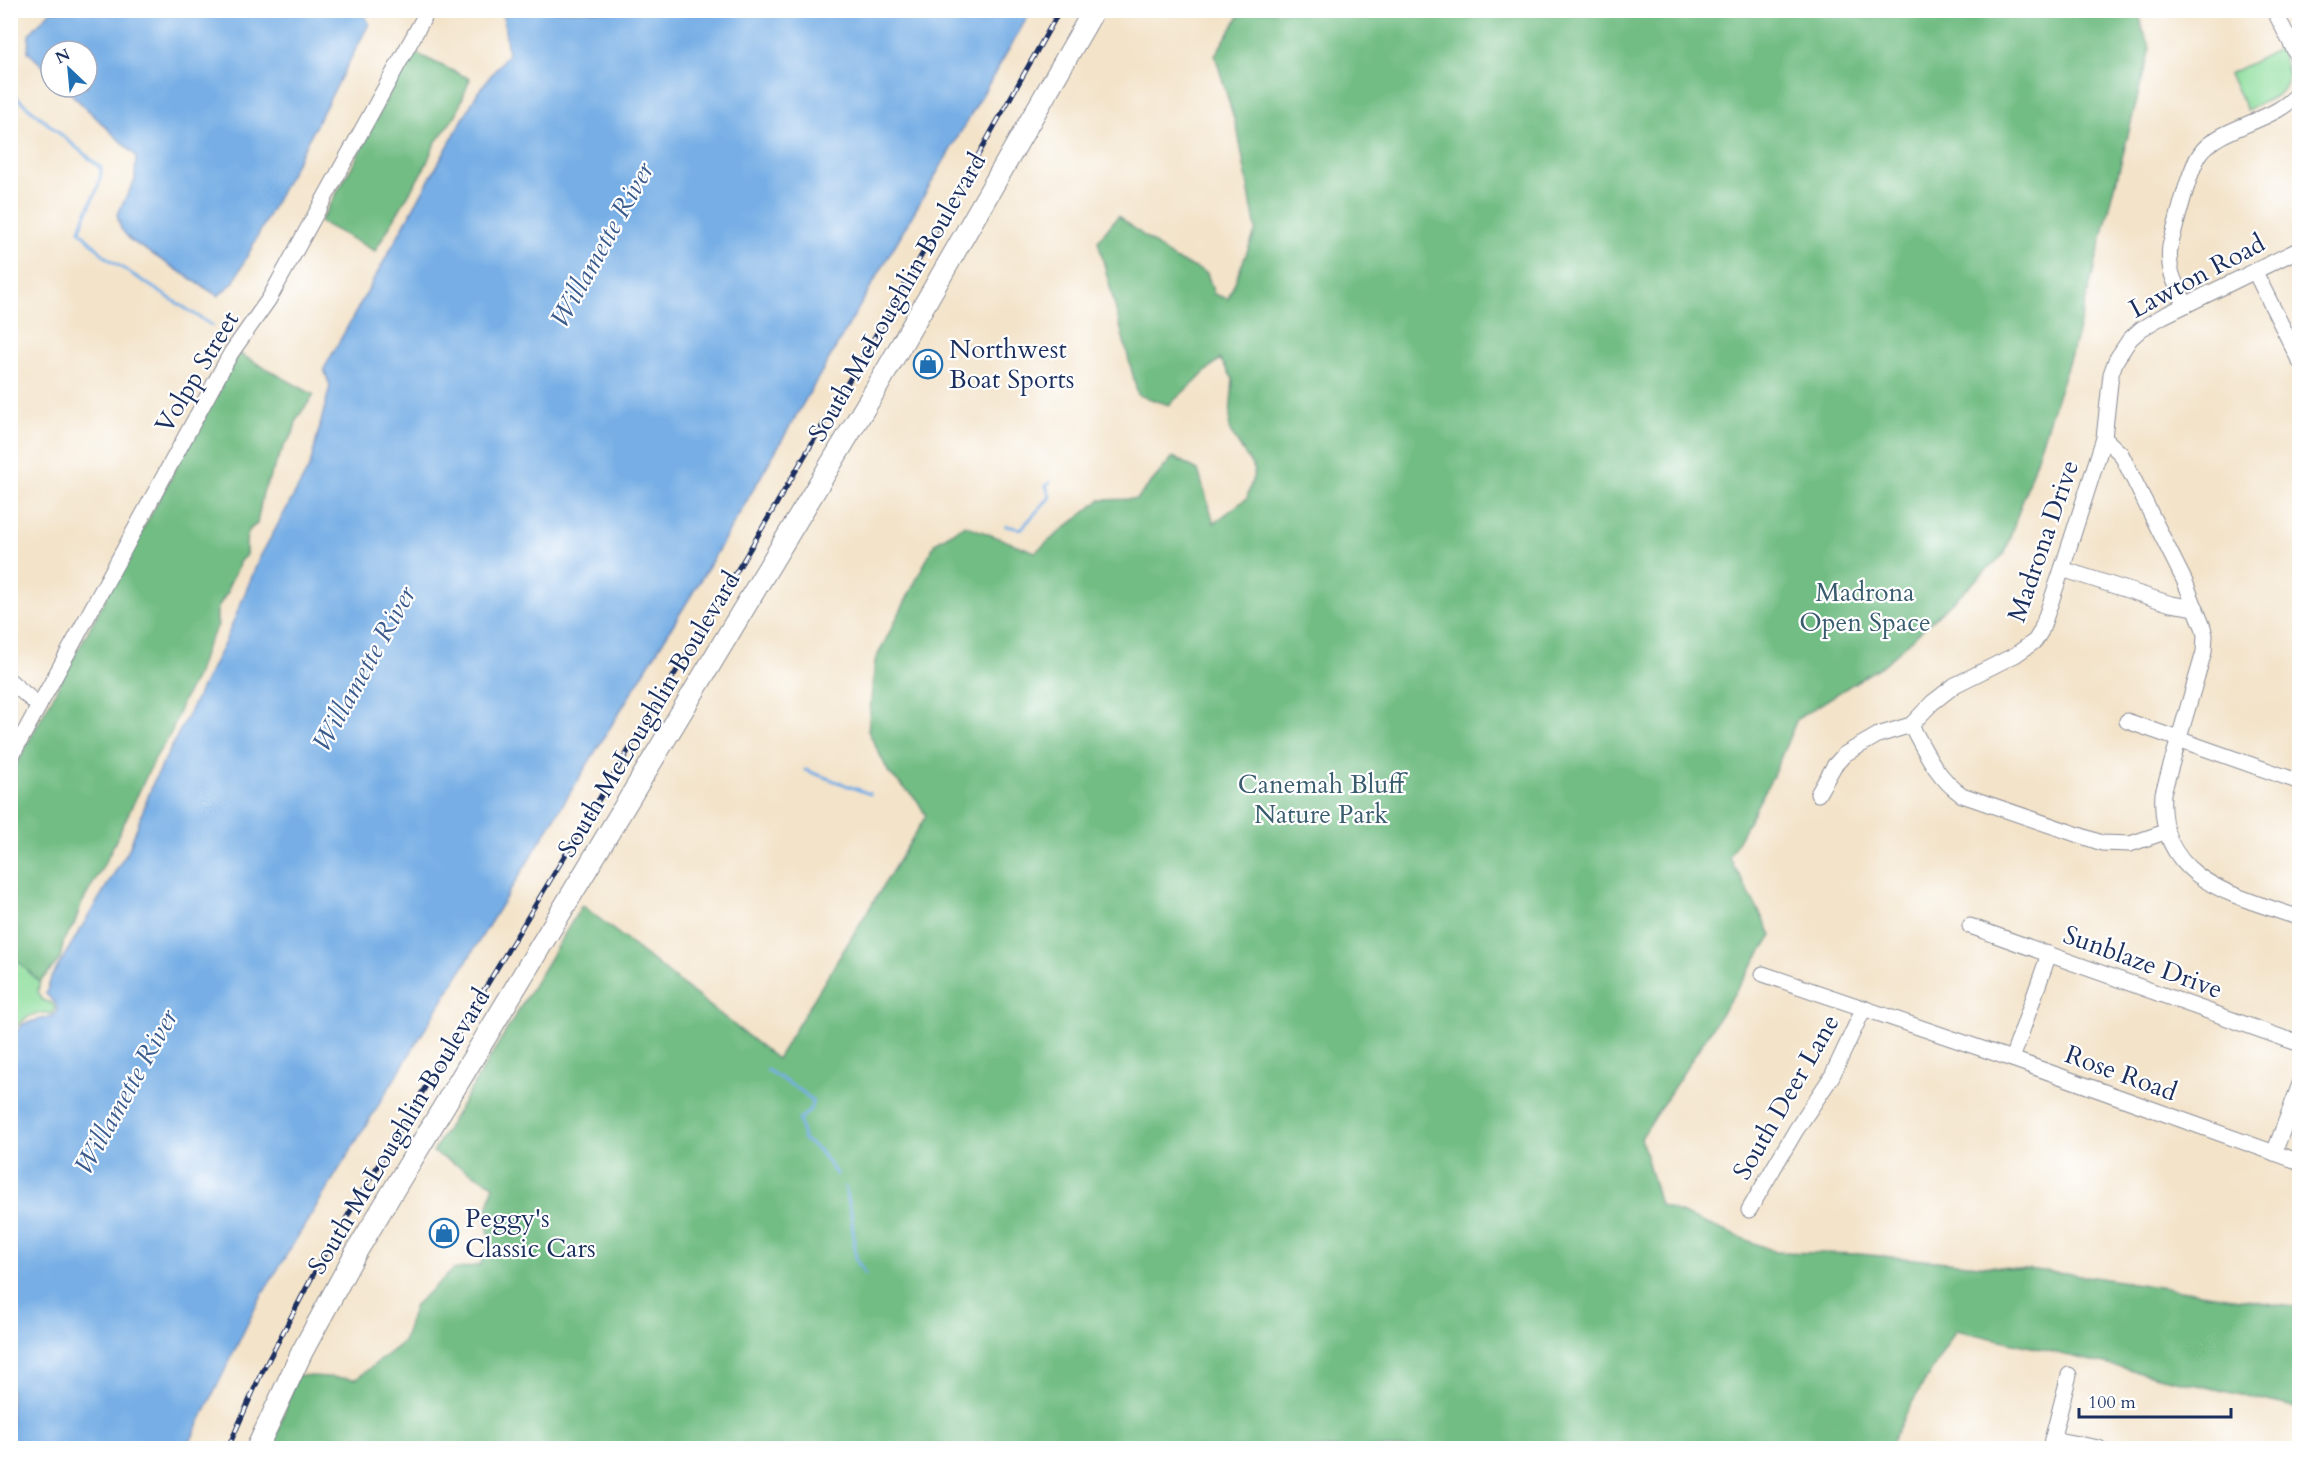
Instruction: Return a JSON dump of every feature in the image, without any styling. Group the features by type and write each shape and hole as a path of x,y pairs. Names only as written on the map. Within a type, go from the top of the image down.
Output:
{"highway":[{"name":"South McLoughlin Boulevard","path":"257,1449 302,1352 355,1254 873,394 1094,10"}],"street":[{"name":"Volpp Street","path":"10,759 231,353 269,299 428,10"},
{"path":"2274,10 2300,61"},
{"path":"2186,305 2170,270 2170,246 2199,155 2217,140 2284,107 2295,98 2300,90"},
{"name":"Lawton Road","path":"2122,349 2141,329 2300,249"},
{"path":"2255,272 2300,362"},
{"name":"Madrona Drive","path":"1818,794 1834,766 1845,754 1878,735 1911,725 1932,703 1955,685 2015,655 2035,641 2041,631 2104,438 2109,383 2122,349"},
{"path":"2104,438 2121,454 2204,627 2204,652 2163,793 2162,805 2166,832 2184,864 2205,882 2228,893 2300,918"},
{"path":"2062,569 2171,604 2196,608"},
{"path":"10,681 39,706"},
{"path":"2127,722 2300,782"},
{"path":"1911,725 1939,775 1962,795 2102,843 2130,844 2166,832"},
{"name":"Sunblaze Drive","path":"1970,926 2300,1044"},
{"path":"2012,1059 2049,954"},
{"name":"Rose Road","path":"1763,974 2012,1059 2300,1162"},
{"name":"South Deer Lane","path":"1749,1210 1774,1165 1832,1076 1864,1008"},
{"path":"2274,1153 2300,1084"},
{"path":"2069,1376 2051,1444 2099,1449"}],"green space":[{"name":"Canemah Bluff Nature Park","path":"1242,11 2139,11 2142,29 2150,48 2077,336 2005,553 1886,663 1797,719 1772,778 1729,857 1772,935 1641,1138 1660,1205 1776,1252 1859,1254 2066,1273 2299,1308 2299,1408 1956,1330 1907,1411 1889,1448 272,1448 297,1375 356,1379 403,1342 415,1305 453,1270 480,1265 491,1243 485,1217 494,1185 433,1152 582,905 777,1059 926,816 917,800 889,773 868,731 875,661 935,543 965,525 1035,552 1100,500 1137,499 1173,457 1198,470 1214,523 1247,498 1255,470 1229,429 1233,379 1220,359 1169,405 1138,395 1098,241 1118,216 1173,258 1207,273 1214,294 1228,299 1256,230 1238,132 1215,55"},
{"path":"2279,49 2288,74 2284,89 2247,110 2229,74"},
{"path":"411,51 470,79 456,115 435,143 426,165 375,251 320,222 353,165"},
{"path":"238,353 314,395 297,418 293,434 284,446 263,492 257,524 248,533 246,555 239,562 229,584 228,592 218,607 218,625 206,648 198,673 183,701 171,733 155,758 107,859 81,905 74,925 64,939 60,959 40,982 11,955 11,774"},
{"path":"11,955 40,982 38,991 42,1000 53,1004 55,1009 51,1014 39,1013 28,1017 11,1033"}],"water":[{"path":"357,10 366,17 369,24 233,283 218,296 130,240 121,229 117,215 135,180 136,156 77,99 99,99 99,39 39,39 39,63 28,52 29,34 51,11"},
{"name":"Willamette River","path":"504,11 1031,11 703,576 260,1298 187,1448 11,1448 11,1039 23,1024 53,1016 57,1011 56,1004 46,994 51,978 129,849 153,783 224,644 260,557 310,466 330,386 324,369 478,92 508,54"}],"waterway":[{"path":"10,92 101,168 99,184 80,231 107,258 213,326"},
{"path":"10,123 16,97"},
{"path":"1006,526 1021,529 1050,497 1046,486 1050,482"},
{"path":"805,770 870,794"},
{"path":"767,1070 813,1101 809,1111 799,1120 804,1140 819,1150 837,1175"},
{"path":"845,1187 851,1212 856,1259 865,1274"}],"railway":[{"path":"228,1448 260,1376 321,1260 747,554 898,297 1060,10"}],"place":[{"name":"Northwest Boat Sports","path":"928,364"},
{"name":"Peggy's Classic Cars","path":"444,1233"}],"park label":[{"name":"Madrona Open Space","path":"1865,607"}]}
